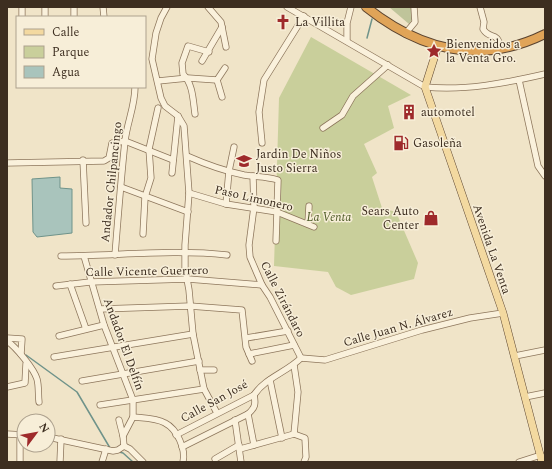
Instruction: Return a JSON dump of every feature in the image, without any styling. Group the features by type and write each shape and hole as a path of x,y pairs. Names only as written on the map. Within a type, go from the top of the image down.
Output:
{"highway":[{"path":"366,7 384,21 405,34 438,46 475,51 501,49 530,41 545,34"}],"main road":[{"path":"425,87 438,46"},
{"name":"Avenida La Venta","path":"425,87 503,314 542,458"}],"street":[{"path":"167,7 161,18 152,50 152,59 161,98 165,106 178,116 184,126 189,193 185,252 193,334 204,388 216,413"},
{"path":"208,7 219,18 226,47"},
{"path":"287,7 425,87 442,89 464,88 519,80 545,74"},
{"path":"348,41 348,23 352,7"},
{"path":"405,34 415,22 414,7"},
{"path":"480,7 484,22 483,29 485,33 495,36 499,40 501,49"},
{"path":"262,143 259,112 264,80 304,16"},
{"path":"202,61 222,27"},
{"path":"195,114 193,95 188,78 183,74 182,63 188,46 208,52"},
{"path":"323,128 342,114 353,96 388,65"},
{"path":"217,80 225,68"},
{"path":"158,81 188,78 217,80"},
{"path":"217,80 222,97"},
{"path":"519,80 538,166 545,176"},
{"name":"Andador Chilpancingo","path":"115,256 125,141 129,115 135,98 135,88"},
{"path":"143,234 145,197 151,178 149,149 158,108"},
{"path":"172,173 178,116"},
{"path":"7,163 104,160 109,158 112,143 125,141 149,149 174,160"},
{"path":"226,204 229,171 234,147"},
{"path":"187,156 205,164 229,171 253,176 268,176 278,180 276,241"},
{"path":"83,160 86,223"},
{"name":"Calle Zirándaro","path":"253,176 254,207 249,245 250,256 262,285 288,331 301,358"},
{"path":"121,187 188,212"},
{"name":"Paso Limonero","path":"189,193 226,204 254,207 277,212 311,225 309,206"},
{"path":"60,256 115,256 185,252 227,255"},
{"name":"Andador El Delfín","path":"84,256 90,282 104,325 133,400 133,417"},
{"name":"Calle Vicente Guerrero","path":"56,286 90,282 188,279 262,285"},
{"path":"70,284 86,329"},
{"path":"100,309 190,306 242,310 249,354 252,361"},
{"name":"Calle Juan N. Álvarez","path":"301,358 325,360 422,330 470,318 503,314"},
{"path":"59,336 104,325"},
{"path":"246,338 288,331"},
{"path":"54,357 193,334"},
{"path":"7,338 22,339 21,354"},
{"path":"7,342 21,354 26,364 35,375 38,381 39,402"},
{"path":"249,354 294,345"},
{"path":"515,356 545,350"},
{"name":"Calle San José","path":"176,435 216,413 254,395 260,387 294,365 301,358"},
{"path":"82,380 199,361"},
{"path":"7,387 25,383 26,364"},
{"path":"294,365 298,392 294,434"},
{"path":"200,370 214,370"},
{"path":"270,380 282,438"},
{"path":"100,405 204,388"},
{"path":"525,398 545,393"},
{"path":"182,447 248,414 254,409 256,402 254,395"},
{"path":"248,414 254,446"},
{"path":"123,436 133,417 163,422 176,435 182,447 183,462"},
{"path":"119,420 124,446"},
{"path":"235,420 240,447 240,461"},
{"path":"215,459 240,447 254,446 294,434 305,438 305,461"},
{"path":"56,438 106,450 116,451 124,446"},
{"path":"60,462 61,439"},
{"path":"124,446 130,449 143,462"},
{"path":"102,462 106,450"},
{"path":"519,462 542,458"}],"green space":[{"path":"389,7 411,7 413,18 409,24"},
{"name":"La Venta","path":"311,37 411,95 388,106 394,128 364,144 377,173 372,177 382,208 396,212 418,263 414,279 351,295 336,287 328,272 274,266 279,98"}],"water":[{"path":"60,177 60,188 72,189 72,233 37,237 33,232 32,179"}],"waterway":[{"path":"367,38 372,19"},
{"path":"26,355 77,392 110,448"},
{"path":"119,452 123,453 133,462"}],"place":[{"name":"La Villita","path":"283,22"},
{"name":"Bienvenidos a la Venta Gro.","path":"434,51"},
{"name":"automotel","path":"409,112"},
{"name":"Gasoleña","path":"401,143"},
{"name":"Jardin De Niños Justo Sierra","path":"244,161"},
{"name":"Sears Auto Center","path":"431,218"}]}
